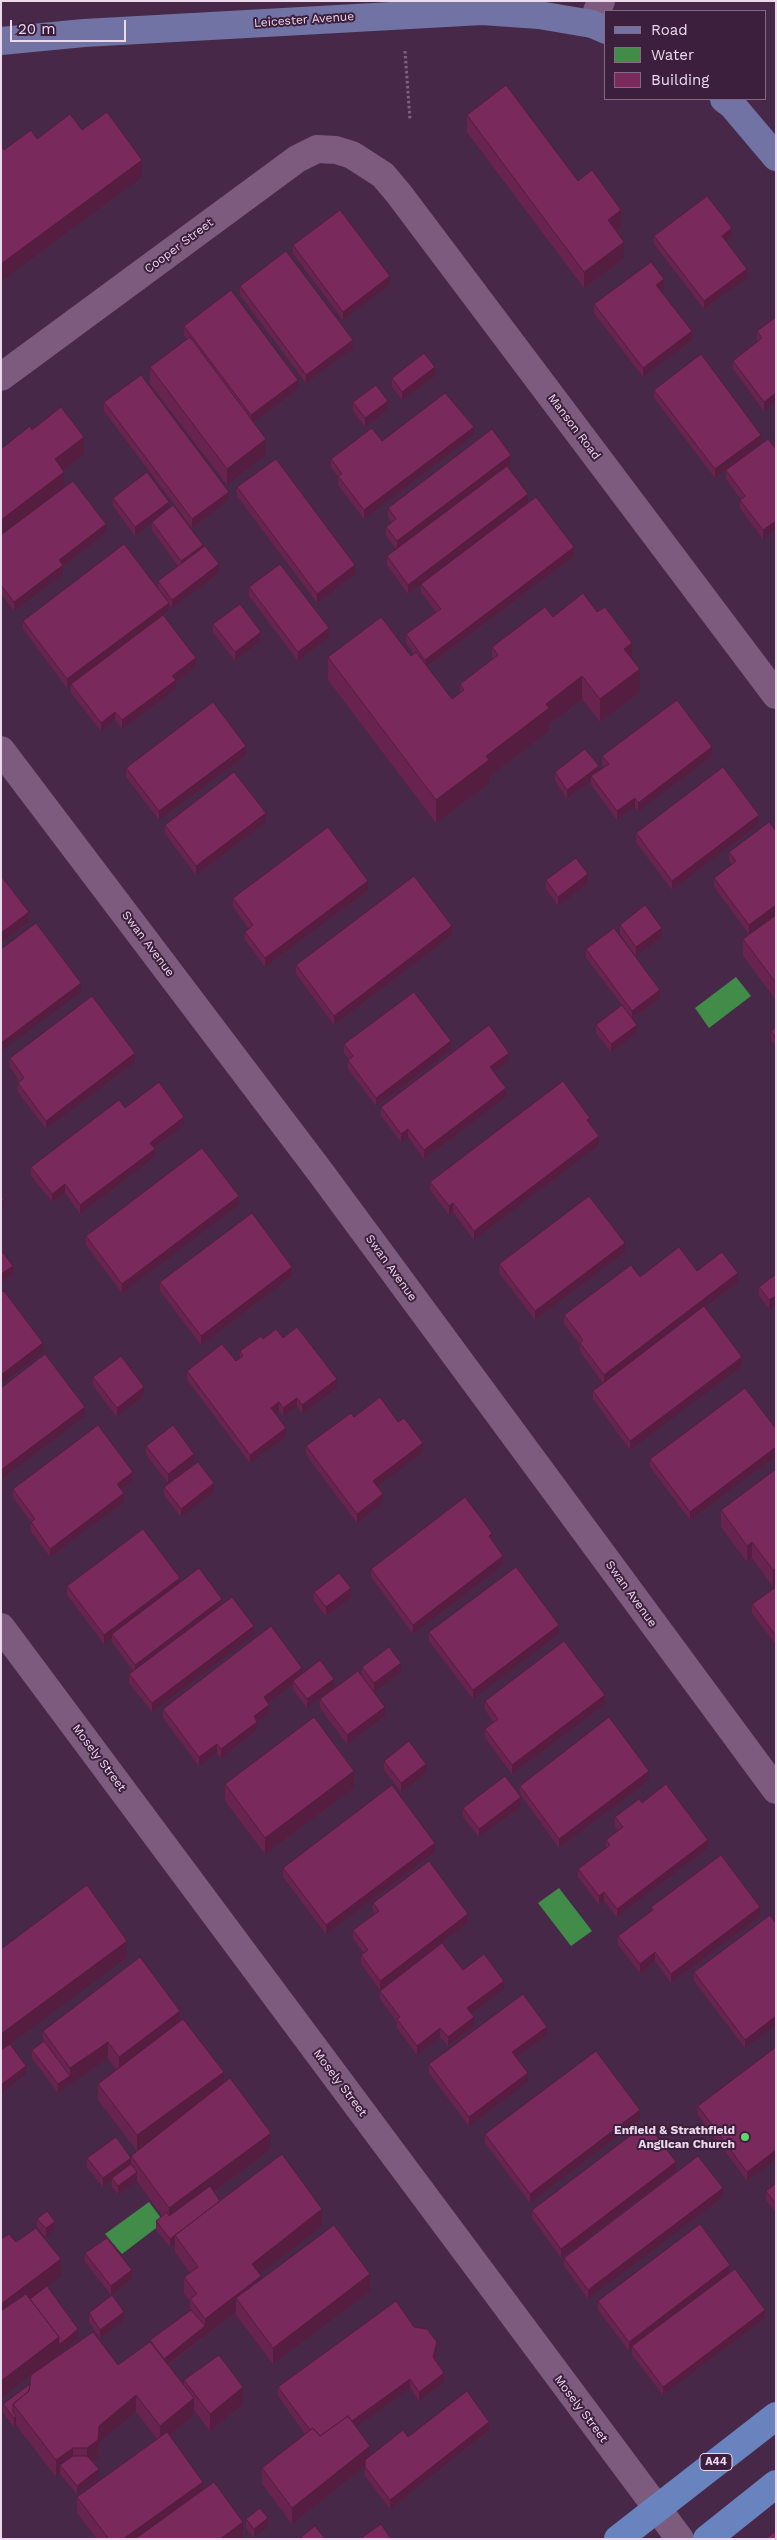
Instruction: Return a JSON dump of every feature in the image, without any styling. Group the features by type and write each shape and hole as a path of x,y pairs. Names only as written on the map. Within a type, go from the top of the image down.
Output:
{"highway":[{"name":"A44","path":"618,2539 776,2416"},
{"path":"707,2539 776,2484"}],"main road":[{"name":"Leicester Avenue","path":"1,41 84,33 482,11 600,19"},
{"path":"725,100 738,111 776,157"}],"street":[{"name":"Cooper Street","path":"1,377 297,159 317,149 336,150 352,155 367,163"},
{"name":"Manson Road","path":"367,163 383,175 399,194 776,695"},
{"name":"Swan Avenue","path":"1,750 321,1173 776,1790"},
{"name":"Mosely Street","path":"1,1627 680,2539"}],"path":[{"path":"405,51 410,120"}],"water":[{"path":"736,977 751,996 709,1028 695,1008"},
{"path":"559,1888 592,1931 571,1946 538,1903"},
{"path":"149,2202 164,2222 122,2254 105,2234"}],"building":[{"path":"506,85 578,181 592,170 621,210 608,220 624,242 584,272 467,115"},
{"path":"107,112 142,160 1,264 1,146 4,150 31,130 37,139 70,114 82,130"},
{"path":"707,196 732,228 722,236 747,269 704,301 654,236"},
{"path":"340,210 390,276 343,312 293,245"},
{"path":"286,251 353,340 306,375 240,286"},
{"path":"651,262 664,279 656,285 692,331 643,368 594,304"},
{"path":"231,290 298,380 251,415 184,326"},
{"path":"776,317 776,393 764,402 733,361 762,338 757,331"},
{"path":"190,337 266,439 227,469 150,367"},
{"path":"424,353 435,367 402,392 392,378"},
{"path":"701,354 761,435 715,469 654,390"},
{"path":"141,375 229,492 192,519 104,402"},
{"path":"376,385 388,401 365,418 353,402"},
{"path":"445,393 474,427 364,510 338,476 342,474 331,459 372,428 382,441"},
{"path":"61,407 84,437 55,459 64,472 1,520 1,449 30,426 32,430"},
{"path":"492,429 511,455 397,541 386,527 396,519 388,508"},
{"path":"768,439 776,449 776,521 763,530 740,500 745,496 726,470"},
{"path":"276,459 355,565 317,594 237,487"},
{"path":"507,466 528,494 408,585 387,556"},
{"path":"147,472 169,502 135,527 113,498"},
{"path":"73,481 106,524 59,560 63,565 14,602 1,585 1,535"},
{"path":"536,497 574,547 425,660 406,634 441,609 421,584"},
{"path":"173,505 203,545 181,561 152,522"},
{"path":"124,544 169,603 67,679 23,621"},
{"path":"205,546 219,564 172,600 158,581"},
{"path":"280,564 329,628 298,652 249,587"},
{"path":"583,593 597,612 605,607 632,643 624,649 640,669 600,699 582,676 546,704 549,708 486,756 489,760 436,800 328,657 381,617 411,656 416,652 452,699 464,690 460,684 498,655 492,647 545,607 553,617"},
{"path":"240,604 261,632 235,652 213,624"},
{"path":"163,615 196,658 172,676 176,680 122,720 115,712 101,723 71,684"},
{"path":"677,700 712,747 638,803 635,798 617,811 591,776 609,764 602,756"},
{"path":"213,702 246,746 159,811 126,768"},
{"path":"585,749 599,766 567,790 555,772"},
{"path":"723,767 759,815 672,881 636,833"},
{"path":"234,772 266,813 196,866 165,825"},
{"path":"769,822 776,831 776,905 749,925 714,878 736,861 729,852"},
{"path":"328,827 368,881 265,958 245,932 253,925 233,898"},
{"path":"576,858 588,874 558,897 546,880"},
{"path":"1,876 29,912 1,933"},
{"path":"414,876 452,926 334,1016 296,965"},
{"path":"645,905 662,928 636,947 620,925"},
{"path":"776,915 776,983 743,939"},
{"path":"36,923 81,983 1,1043 1,949"},
{"path":"614,928 660,990 632,1011 586,949"},
{"path":"414,992 451,1041 376,1098 348,1060 353,1056 344,1044"},
{"path":"92,996 135,1053 46,1121 18,1083 24,1078 10,1058"},
{"path":"622,1005 637,1025 611,1044 596,1025"},
{"path":"489,1025 509,1053 490,1067 506,1088 424,1150 408,1129 401,1134 381,1107"},
{"path":"776,1027 776,1038 771,1031"},
{"path":"563,1081 590,1118 587,1120 599,1136 474,1231 453,1203 449,1206 430,1182"},
{"path":"159,1082 184,1117 150,1143 155,1149 80,1205 65,1184 52,1194 31,1167 119,1100 125,1108"},
{"path":"202,1148 239,1196 122,1284 86,1236"},
{"path":"589,1196 625,1243 535,1311 499,1264"},
{"path":"252,1213 292,1267 201,1336 160,1282"},
{"path":"679,1247 697,1271 722,1252 738,1273 604,1375 580,1343 583,1340 564,1315 631,1265 640,1277"},
{"path":"1,1250 13,1266 1,1274"},
{"path":"776,1274 776,1296 769,1300 759,1287"},
{"path":"4,1291 43,1343 1,1375 1,1292"},
{"path":"704,1306 742,1357 630,1441 593,1391"},
{"path":"297,1327 337,1379 302,1405 297,1398 283,1408 279,1402 271,1408 286,1428 250,1455 187,1371 222,1344 236,1361 243,1356 240,1351 261,1336 263,1339 276,1329 283,1338"},
{"path":"45,1354 85,1407 1,1470 1,1388"},
{"path":"121,1356 144,1387 117,1408 93,1377"},
{"path":"745,1388 776,1429 776,1447 690,1512 650,1459"},
{"path":"380,1397 398,1422 404,1418 423,1443 373,1481 383,1494 357,1514 306,1446 351,1413 354,1417"},
{"path":"98,1425 133,1472 117,1484 124,1493 50,1549 31,1522 35,1519 13,1489"},
{"path":"173,1425 194,1454 168,1474 146,1446"},
{"path":"198,1462 214,1483 181,1509 164,1487"},
{"path":"776,1469 776,1568 773,1570 752,1542 747,1546 721,1510"},
{"path":"465,1497 492,1533 489,1536 503,1556 413,1625 371,1569"},
{"path":"143,1529 180,1578 104,1635 67,1586"},
{"path":"516,1567 559,1625 473,1690 429,1632"},
{"path":"199,1568 222,1599 135,1665 112,1634"},
{"path":"339,1573 351,1588 326,1607 314,1592"},
{"path":"776,1587 776,1636 752,1604"},
{"path":"232,1597 254,1626 152,1703 129,1674"},
{"path":"271,1626 302,1668 264,1697 269,1705 254,1716 257,1722 221,1749 217,1744 199,1757 163,1709"},
{"path":"564,1641 605,1695 512,1765 485,1729 498,1719 485,1701"},
{"path":"389,1647 401,1663 374,1683 362,1667"},
{"path":"320,1660 334,1679 307,1699 293,1681"},
{"path":"358,1671 385,1707 347,1735 320,1699"},
{"path":"314,1717 354,1771 265,1838 225,1784"},
{"path":"609,1717 649,1771 559,1839 520,1786"},
{"path":"409,1741 426,1764 401,1783 384,1761"},
{"path":"505,1776 521,1797 479,1829 463,1808"},
{"path":"666,1784 708,1840 617,1909 604,1892 599,1896 578,1869 610,1845 606,1840 623,1827 615,1817 639,1799 642,1803"},
{"path":"392,1785 435,1843 326,1925 283,1868"},
{"path":"721,1855 760,1907 671,1974 655,1952 640,1964 618,1936 653,1910 651,1907"},
{"path":"429,1861 468,1914 380,1981 361,1955 368,1950 353,1930 379,1911 373,1903"},
{"path":"87,1885 127,1941 1,2034 1,1949"},
{"path":"770,1915 776,1924 776,2016 745,2040 694,1972"},
{"path":"442,1943 463,1970 484,1954 504,1981 467,2008 474,2017 448,2037 440,2028 417,2046 397,2019 400,2017 380,1991"},
{"path":"140,1957 180,2011 119,2057 108,2042 70,2068 43,2031"},
{"path":"523,1994 547,2027 512,2052 528,2073 469,2117 429,2064"},
{"path":"183,2019 224,2072 137,2135 98,2084"},
{"path":"44,2041 70,2076 58,2084 32,2050"},
{"path":"10,2044 26,2066 1,2085 1,2050"},
{"name":"Enfield & Strathfield Anglican Church","path":"776,2047 776,2150 747,2172 698,2106"},
{"path":"596,2051 640,2110 530,2194 485,2134"},
{"path":"230,2078 271,2133 169,2208 131,2156"},
{"path":"647,2123 676,2162 561,2249 532,2210"},
{"path":"116,2137 131,2158 103,2178 87,2158"},
{"path":"282,2154 322,2209 252,2264 261,2276 205,2319 190,2299 197,2294 184,2277 198,2267 175,2235"},
{"path":"698,2156 723,2188 588,2290 564,2258"},
{"path":"131,2164 137,2172 118,2186 112,2178"},
{"path":"776,2183 776,2204 766,2191"},
{"path":"210,2186 220,2201 170,2239 156,2221 167,2212 169,2216"},
{"path":"47,2211 55,2222 46,2228 37,2219"},
{"path":"700,2224 730,2265 629,2342 598,2301"},
{"path":"334,2225 370,2274 273,2348 236,2298"},
{"path":"36,2228 61,2259 1,2304 1,2239 9,2234 16,2242"},
{"path":"107,2238 132,2270 111,2286 85,2253"},
{"path":"735,2269 765,2310 663,2387 632,2346"},
{"path":"47,2286 78,2329 59,2345 59,2337 30,2299"},
{"path":"26,2294 59,2337 1,2381 1,2311"},
{"path":"112,2295 124,2312 100,2330 89,2313"},
{"path":"396,2301 414,2327 427,2329 437,2342 433,2357 444,2373 419,2392 410,2379 352,2421 348,2416 320,2436 313,2428 310,2430 278,2387"},
{"path":"191,2310 205,2326 164,2359 150,2340"},
{"path":"93,2332 118,2365 150,2342 194,2398 160,2426 136,2395 99,2426 98,2440 87,2448 73,2448 56,2460 13,2404 29,2391 31,2375"},
{"path":"219,2355 243,2387 210,2414 184,2380"},
{"path":"30,2384 29,2391 13,2404 13,2412 16,2416 14,2418 3,2404"},
{"path":"467,2391 489,2422 390,2500 365,2467 365,2460 403,2430 408,2437"},
{"path":"348,2416 370,2446 292,2508 262,2468 313,2428 320,2436"},
{"path":"167,2432 203,2482 123,2539 109,2539 77,2497"},
{"path":"73,2456 87,2456 99,2469 77,2486 60,2465"},
{"path":"214,2482 243,2522 220,2539 135,2539"},
{"path":"260,2508 268,2518 254,2529 246,2519"},
{"path":"381,2524 391,2539 360,2539"},
{"path":"315,2526 325,2539 303,2539 301,2537"},
{"path":"776,2531 776,2539 766,2539"}],"place":[{"name":"Enfield & Strathfield Anglican Church","path":"745,2137"}]}
